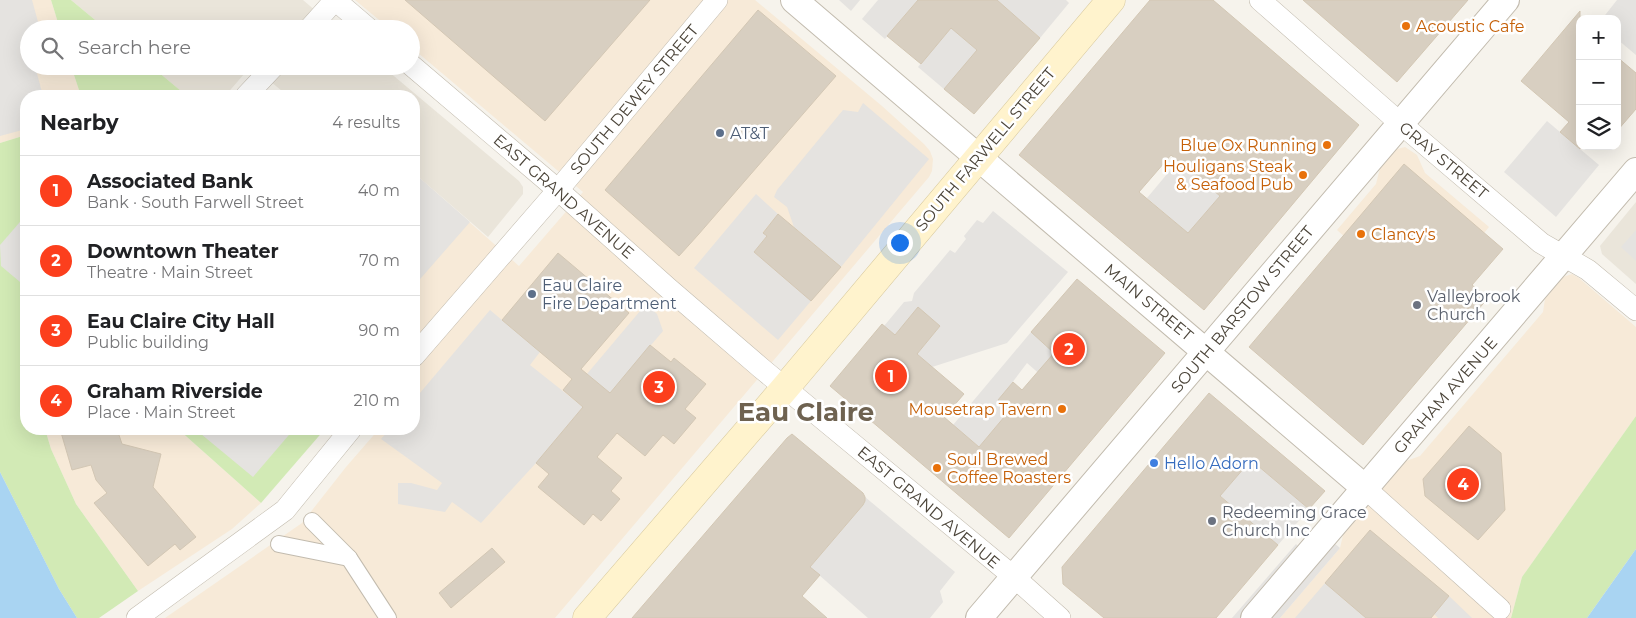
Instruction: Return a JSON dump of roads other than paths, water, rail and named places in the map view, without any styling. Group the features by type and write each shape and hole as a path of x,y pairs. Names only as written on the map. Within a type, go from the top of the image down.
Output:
{"main road":[{"name":"SOUTH FARWELL STREET","path":"590,617 1111,0"}],"street":[{"path":"317,20 335,0 358,20"},
{"name":"SOUTH DEWEY STREET","path":"420,349 558,190 717,0"},
{"name":"MAIN STREET","path":"794,0 1366,488 1500,609"},
{"name":"GRAY STREET","path":"1260,0 1400,123 1542,243 1588,270 1636,310"},
{"name":"SOUTH BARSTOW STREET","path":"979,618 1506,0"},
{"name":"EAST GRAND AVENUE","path":"420,73 785,388 1014,577 1060,618"},
{"path":"252,90 266,75"},
{"name":"GRAHAM AVENUE","path":"1254,618 1636,172"},
{"path":"137,618 285,510 347,435"},
{"path":"312,521 348,558 388,618"},
{"path":"280,544 348,558"}],"water":[{"path":"0,472 59,589 77,618 0,618"},
{"path":"1636,549 1636,618 1587,618"}],"place":[{"name":"Acoustic Cafe","path":"1406,26"},
{"name":"AT&T","path":"720,133"},
{"name":"Blue Ox Running","path":"1327,145"},
{"name":"Houligans Steak & Seafood Pub","path":"1303,175"},
{"name":"Clancy's","path":"1361,234"},
{"name":"Eau Claire Fire Department","path":"532,294"},
{"name":"Valleybrook Church","path":"1417,305"},
{"name":"Downtown Theater","path":"1069,349"},
{"name":"Associated Bank","path":"891,376"},
{"name":"Eau Claire City Hall","path":"659,387"},
{"name":"Mousetrap Tavern","path":"1062,409"},
{"name":"Hello Adorn","path":"1154,463"},
{"name":"Soul Brewed Coffee Roasters","path":"937,468"},
{"name":"Graham Riverside","path":"1463,484"},
{"name":"Redeeming Grace Church Inc","path":"1212,521"}],"district":[{"name":"Eau Claire","path":"806,412"}]}
